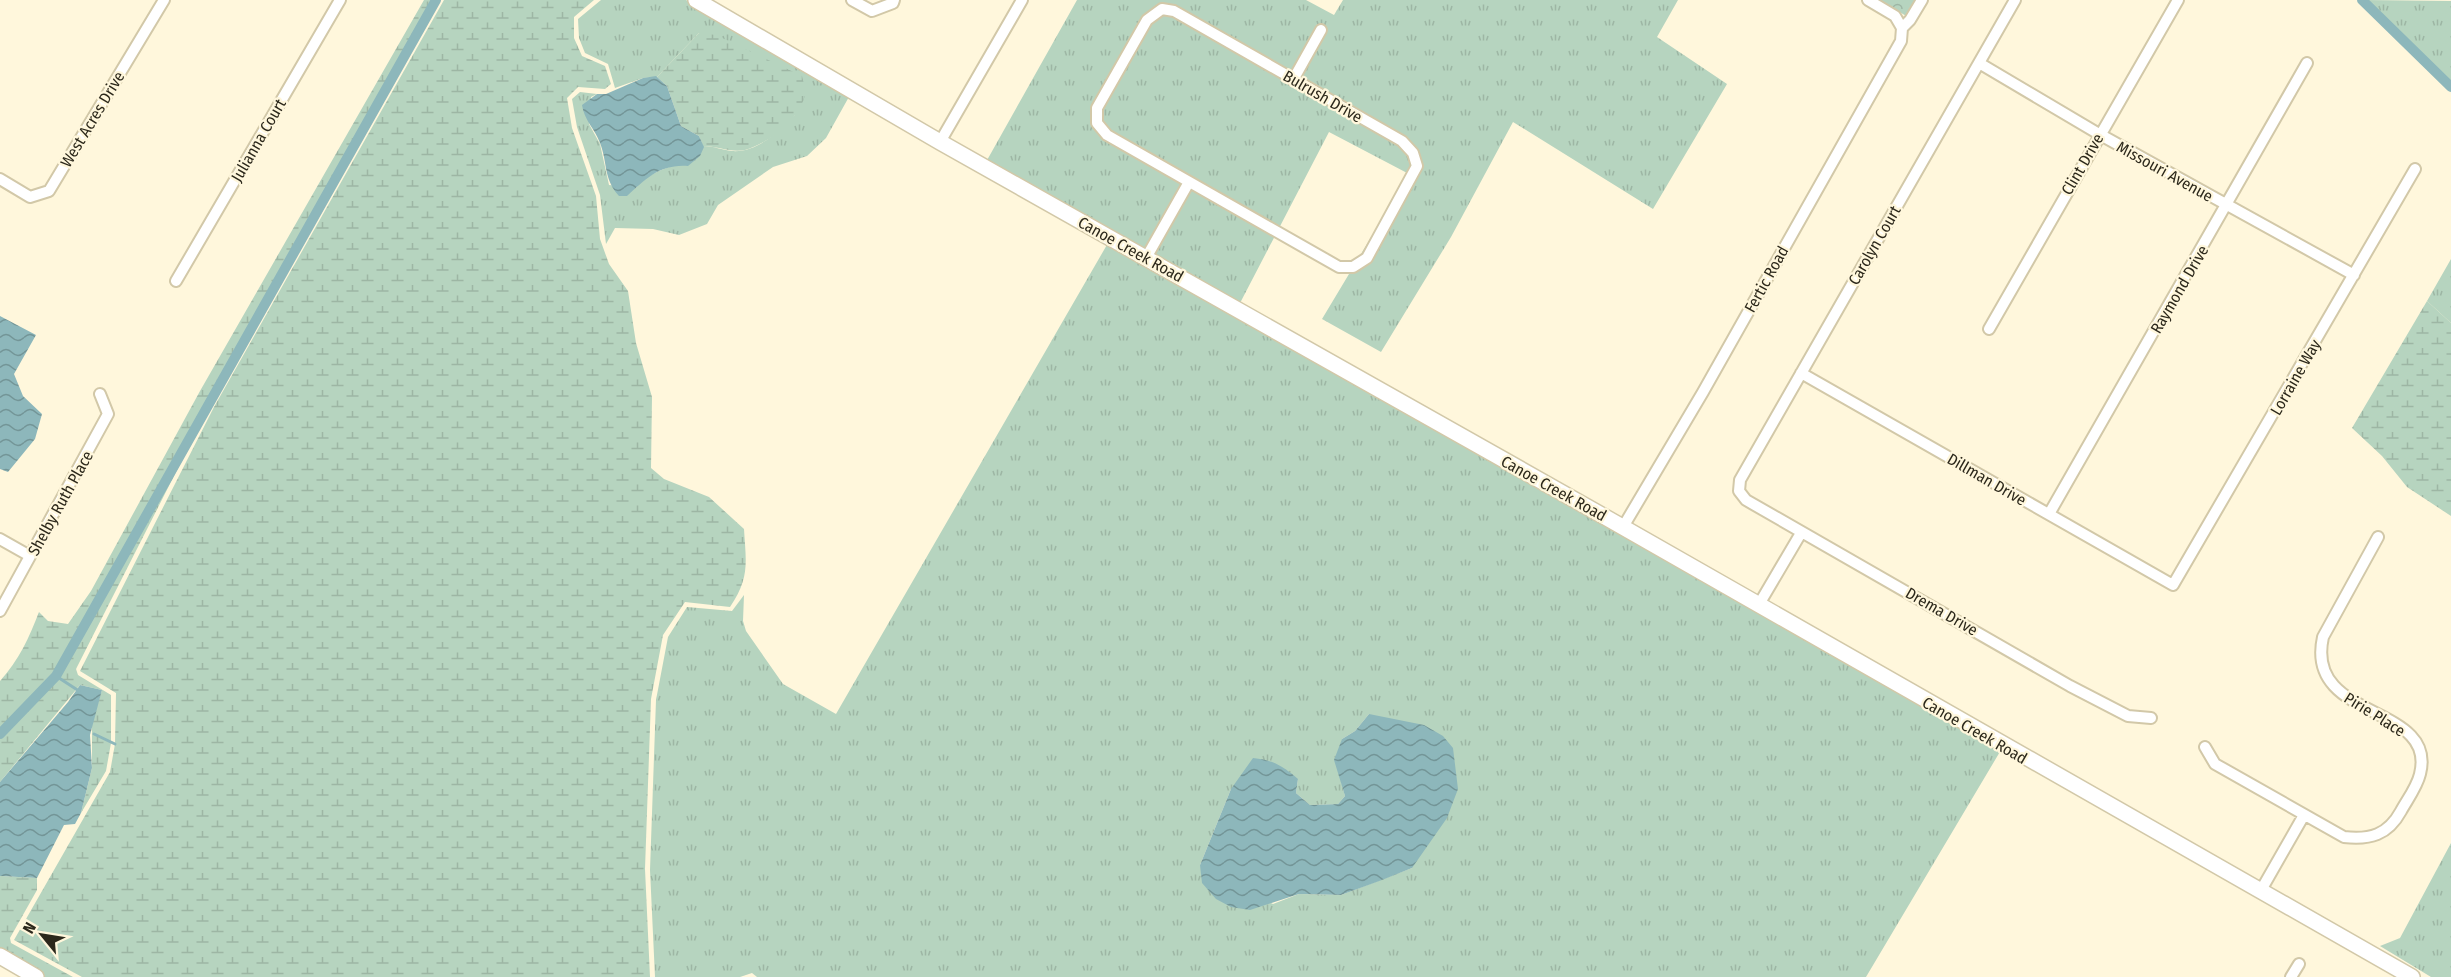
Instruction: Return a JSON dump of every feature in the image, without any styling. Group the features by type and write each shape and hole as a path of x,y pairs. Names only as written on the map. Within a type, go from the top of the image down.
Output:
{"main road":[{"name":"Canoe Creek Road","path":"696,0 940,142 1623,527 2412,977"},
{"path":"0,956 36,977"}],"street":[{"name":"West Acres Drive","path":"0,179 30,197 49,191 164,0"},
{"name":"Julianna Court","path":"176,281 340,0"},
{"path":"852,0 872,11 893,3 894,0"},
{"path":"940,142 1022,0"},
{"path":"1868,0 1895,16 1902,28"},
{"name":"Fertic Road","path":"1623,527 1703,392 1901,41 1902,28 1910,20 1922,0"},
{"name":"Carolyn Court","path":"1739,491 1740,480 2015,0"},
{"name":"Clint Drive","path":"1989,329 2178,0"},
{"name":"Bulrush Drive","path":"1162,9 1174,11 1402,141 1413,153 1417,166 1367,258 1353,267 1339,267 1189,182 1107,135 1097,123 1097,108 1147,20 1162,9"},
{"path":"1293,80 1321,30"},
{"name":"Missouri Avenue","path":"1979,63 2099,134 2354,276"},
{"name":"Raymond Drive","path":"2049,514 2307,63"},
{"name":"Lorraine Way","path":"2173,585 2415,169"},
{"path":"1146,258 1189,182"},
{"name":"Dillman Drive","path":"1801,373 2173,585"},
{"name":"Shelby Ruth Place","path":"0,611 108,414 100,394"},
{"name":"Drema Drive","path":"1739,491 1746,500 1801,533 2128,717 2151,718"},
{"path":"1758,606 1801,533"},
{"name":"Pirie Place","path":"2205,747 2215,764 2344,837 2379,836 2396,821 2420,776 2422,754 2413,738 2400,727 2332,687 2324,674 2319,654 2323,637 2378,537"},
{"path":"0,539 30,556"},
{"path":"2260,892 2304,815"},
{"path":"2291,977 2299,964"}],"green space":[{"path":"424,0 438,0 210,405 76,669 78,675 111,695 111,743 106,771 81,813 92,768 92,722 102,690 80,685 0,782 0,681 23,648 39,612 48,621 68,624 91,591 200,391"},
{"path":"444,0 594,0 574,17 574,38 582,56 605,66 611,84 605,89 578,87 567,98 572,128 596,196 600,239 609,264 628,291 636,343 652,397 651,468 664,479 709,497 744,529 746,561 744,578 730,607 685,602 663,635 651,699 645,869 650,977 82,977 14,940 110,772 115,744 116,693 80,671 214,407"},
{"path":"601,0 686,0 850,95 826,138 807,156 773,167 718,205 707,224 679,235 653,229 615,228 606,244 600,195 577,127 572,99 580,92 597,94 591,97 589,124 600,144 609,185 636,188 651,175 689,158 703,146 741,151 759,145 795,115 699,33 657,77 643,78 615,88 608,64 585,53 579,38 578,19"},
{"path":"1077,0 1306,0 1334,15 1343,0 1678,0 1657,37 1727,84 1653,209 1513,122 1451,237 1381,352 1322,319 1409,174 1329,132 1239,305 986,162"},
{"path":"1879,0 1918,0 1908,17"},
{"path":"2366,0 2451,1 2451,83"},
{"path":"699,33 716,35 802,76 805,92 797,113 782,129 764,142 745,150 734,151 703,146 699,136 681,126 667,86 657,77"},
{"path":"1108,243 2001,750 1866,977 757,977 752,973 740,977 655,977 650,870 656,700 668,637 687,607 732,611 744,595 743,621 746,631 783,684 836,714","holes":["1369,714 1412,868 1341,895 1299,894 1273,904 1200,865 1231,789 1298,779 1296,793 1310,805 1338,804 1345,796 1341,781 1342,739 1355,731"]},
{"path":"2451,259 2451,323 2427,301"},
{"path":"2427,301 2451,323 2451,516 2407,487 2382,456 2352,428"},
{"path":"2451,843 2451,977 2431,977 2380,946 2400,938"},
{"path":"0,876 37,878 37,890 10,938 11,943 73,977 45,977 0,951"}],"water":[{"path":"656,76 667,86 681,126 699,136 704,147 700,156 688,166 661,170 627,196 619,196 610,183 600,143 582,105 597,94 606,94 643,78"},
{"path":"0,316 36,335 14,374 23,396 42,414 35,439 8,472 0,469"},
{"path":"80,685 102,690 90,735 92,768 81,813 75,824 64,825 37,878 0,876 0,782"},
{"path":"1369,714 1424,725 1443,736 1453,748 1458,789 1447,818 1412,868 1341,895 1299,894 1250,910 1231,907 1216,899 1202,883 1200,865 1231,789 1253,758 1272,762 1293,774 1298,779 1296,793 1310,805 1338,804 1345,796 1334,760 1342,739 1355,731"}],"waterway":[{"path":"0,734 56,676 436,0"},
{"path":"2362,0 2451,87"},
{"path":"56,676 79,691"},
{"path":"94,734 115,744"}]}
